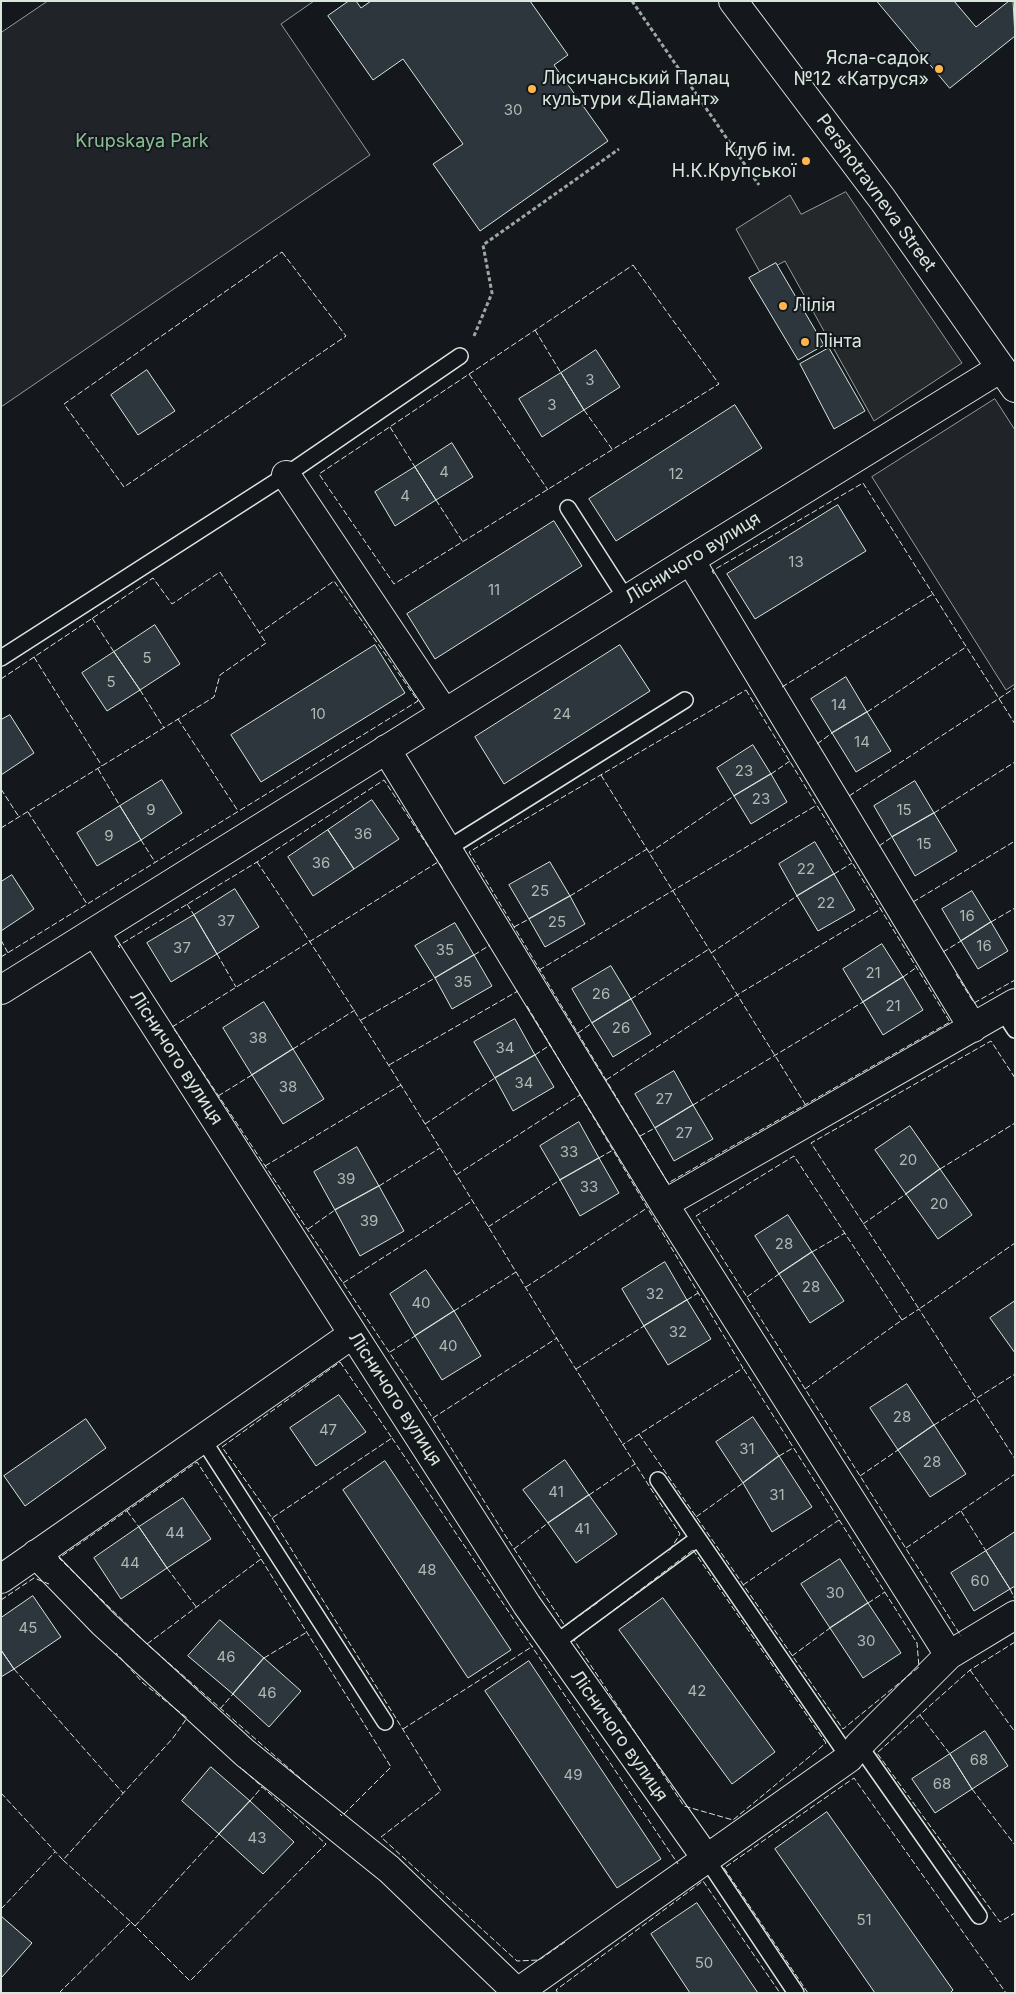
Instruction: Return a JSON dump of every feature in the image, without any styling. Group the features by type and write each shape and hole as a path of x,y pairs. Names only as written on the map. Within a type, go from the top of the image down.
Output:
{"street":[{"name":"Pershotravneva Street","path":"733,1 883,200 1008,378"},
{"name":"Лісничого вулиця","path":"1,990 690,560 1008,378"},
{"path":"286,475 444,712"},
{"path":"690,560 973,1028"},
{"path":"386,749 664,1204 949,1655"},
{"name":"Лісничого вулиця","path":"95,932 527,1605 706,1858"},
{"path":"664,1204 973,1028 1011,1014"},
{"path":"1,1579 353,1334"},
{"path":"36,1554 104,1624 245,1753 389,1869 518,1992 854,1751 949,1655 1015,1614"}],"lane":[{"path":"1,658 286,475 460,356"},
{"path":"568,508 627,600"},
{"path":"447,849 685,700"},
{"path":"202,1438 385,1722"},
{"path":"658,1480 697,1539 979,1916"},
{"path":"554,1644 697,1539"},
{"path":"706,1858 796,1993"}],"path":[{"path":"632,1 759,185"},
{"path":"460,356 477,332 492,293 483,245 619,149"}],"green space":[{"name":"Krupskaya Park","path":"48,1 314,1 281,24 370,155 1,407 1,33"},
{"path":"995,399 1015,430 1015,684 1006,690 872,477"}],"shaded area":[{"path":"846,192 962,363 874,421 785,261 761,274 736,229 790,195 801,214"}],"building":[{"path":"349,1 356,1 361,8 371,1 530,1 568,55 554,65 608,141 480,231 433,164 463,144 403,59 373,80 328,16"},
{"path":"877,1 954,1 976,27 1009,1 1013,1 1015,36 950,88"},
{"path":"776,263 824,345 798,360 749,278"},
{"path":"829,348 865,411 834,429 800,364"},
{"path":"596,350 620,387 584,410 561,373"},
{"path":"147,370 175,411 138,435 111,395"},
{"path":"561,373 584,410 542,437 519,399"},
{"path":"735,405 762,448 616,541 589,499"},
{"path":"452,443 473,477 436,500 415,467"},
{"path":"415,467 436,500 395,526 375,492"},
{"path":"838,505 866,551 755,619 727,574"},
{"path":"554,521 582,566 435,659 407,614"},
{"path":"155,625 180,664 140,690 114,652"},
{"path":"375,645 405,693 261,782 231,735"},
{"path":"620,645 650,691 504,784 475,737"},
{"path":"114,652 140,690 107,711 82,673"},
{"path":"846,677 867,712 832,733 811,699"},
{"path":"867,712 891,751 856,772 832,733"},
{"path":"10,715 34,753 1,775 1,720"},
{"path":"753,745 771,774 734,796 717,768"},
{"path":"771,774 787,802 751,824 734,796"},
{"path":"162,780 182,813 141,840 120,806"},
{"path":"915,781 934,813 892,837 874,806"},
{"path":"372,800 399,839 354,869 328,830"},
{"path":"120,806 141,840 97,866 77,833"},
{"path":"934,813 957,851 915,876 892,837"},
{"path":"328,830 354,869 313,896 288,857"},
{"path":"815,842 834,874 797,896 779,864"},
{"path":"550,862 570,896 529,919 509,885"},
{"path":"834,874 855,910 818,931 797,896"},
{"path":"12,875 34,909 1,931 1,882"},
{"path":"235,889 259,927 217,954 194,915"},
{"path":"972,891 991,922 961,941 942,909"},
{"path":"570,896 585,924 545,947 529,919"},
{"path":"194,915 217,954 171,982 147,943"},
{"path":"991,922 1008,951 978,969 961,941"},
{"path":"455,923 474,955 435,978 415,946"},
{"path":"882,944 903,977 863,1002 843,969"},
{"path":"474,955 492,986 452,1009 435,978"},
{"path":"611,966 631,999 592,1023 572,989"},
{"path":"903,977 923,1010 883,1035 863,1002"},
{"path":"631,999 651,1034 613,1057 592,1023"},
{"path":"264,1002 293,1049 252,1075 223,1028"},
{"path":"515,1019 535,1055 495,1078 474,1042"},
{"path":"293,1049 324,1099 283,1124 252,1075"},
{"path":"535,1055 554,1087 513,1111 495,1078"},
{"path":"674,1071 693,1105 655,1128 635,1094"},
{"path":"693,1105 713,1139 674,1161 655,1128"},
{"path":"579,1122 599,1158 560,1180 540,1146"},
{"path":"910,1126 940,1169 906,1194 875,1150"},
{"path":"357,1147 379,1186 335,1210 314,1172"},
{"path":"599,1158 619,1193 580,1216 560,1180"},
{"path":"940,1169 972,1215 938,1239 906,1194"},
{"path":"379,1186 404,1231 360,1256 335,1210"},
{"path":"788,1215 812,1252 779,1274 755,1236"},
{"path":"812,1252 844,1301 810,1323 779,1274"},
{"path":"665,1262 687,1300 644,1326 622,1289"},
{"path":"426,1270 454,1311 415,1336 390,1294"},
{"path":"687,1300 711,1339 668,1365 644,1326"},
{"path":"1015,1301 1015,1353 990,1318"},
{"path":"454,1311 481,1356 442,1380 415,1336"},
{"path":"907,1384 934,1425 898,1450 870,1408"},
{"path":"339,1395 366,1432 316,1466 290,1428"},
{"path":"753,1417 779,1456 743,1483 716,1442"},
{"path":"86,1419 106,1448 25,1506 4,1476"},
{"path":"934,1425 966,1474 930,1497 898,1450"},
{"path":"779,1456 812,1507 772,1532 743,1483"},
{"path":"565,1460 589,1495 548,1523 523,1490"},
{"path":"385,1461 511,1650 468,1678 343,1490"},
{"path":"589,1495 617,1534 576,1563 548,1523"},
{"path":"183,1498 211,1539 167,1568 139,1527"},
{"path":"139,1527 167,1568 121,1599 94,1558"},
{"path":"1015,1532 1015,1586 1010,1589 986,1551"},
{"path":"986,1551 1010,1589 974,1611 951,1573"},
{"path":"840,1559 868,1603 830,1628 801,1584"},
{"path":"33,1596 61,1637 14,1669 1,1650 1,1618"},
{"path":"663,1598 775,1752 732,1784 619,1630"},
{"path":"868,1603 901,1653 863,1678 830,1628"},
{"path":"220,1620 264,1658 233,1694 188,1656"},
{"path":"1,1650 14,1669 1,1677"},
{"path":"264,1658 301,1691 269,1727 233,1694"},
{"path":"529,1661 661,1859 617,1888 485,1691"},
{"path":"985,1731 1008,1766 972,1789 950,1754"},
{"path":"950,1754 972,1789 935,1813 912,1779"},
{"path":"211,1767 250,1801 219,1834 182,1801"},
{"path":"250,1801 294,1842 263,1874 219,1834"},
{"path":"827,1812 953,1990 950,1993 875,1993 775,1849"},
{"path":"697,1903 758,1993 690,1993 651,1934"},
{"path":"1,1916 32,1943 2,1977 1,1976"}],"fence":[{"path":"282,252 346,336 124,487 64,404 282,252"},
{"path":"633,265 719,384 394,584 319,474 633,265"},
{"path":"535,330 561,373"},
{"path":"469,374 548,490"},
{"path":"584,410 612,449"},
{"path":"390,427 415,467"},
{"path":"714,574 712,571 863,483 1015,724"},
{"path":"436,500 463,542"},
{"path":"1,679 153,578 172,604 220,572 266,643 220,675 214,697 1,828"},
{"path":"1,957 418,701 334,581 259,633"},
{"path":"782,687 933,594"},
{"path":"92,618 114,652"},
{"path":"867,712 966,647"},
{"path":"34,657 102,766"},
{"path":"849,796 1015,688"},
{"path":"140,690 164,728"},
{"path":"746,690 950,1022 668,1183 469,852 746,690"},
{"path":"178,719 238,811"},
{"path":"817,744 832,733"},
{"path":"771,774 790,761"},
{"path":"934,813 1015,762"},
{"path":"98,769 120,806"},
{"path":"601,775 805,1104"},
{"path":"120,948 118,946 257,862 384,780 443,869"},
{"path":"1,789 19,817"},
{"path":"649,853 734,796"},
{"path":"539,970 817,805"},
{"path":"28,812 87,904"},
{"path":"879,846 892,837"},
{"path":"141,840 155,862"},
{"path":"913,902 1015,841"},
{"path":"570,896 647,849"},
{"path":"257,862 418,1112 680,1534 668,1553"},
{"path":"172,1027 438,862"},
{"path":"834,874 852,863"},
{"path":"711,953 797,896"},
{"path":"187,904 194,915"},
{"path":"991,922 1015,908"},
{"path":"606,1080 737,995 881,909"},
{"path":"514,927 529,919"},
{"path":"1,940 8,953"},
{"path":"943,952 961,941"},
{"path":"474,955 490,945"},
{"path":"631,999 709,949"},
{"path":"217,954 236,987"},
{"path":"903,977 917,967"},
{"path":"956,974 974,1003 1015,980"},
{"path":"361,1020 435,978"},
{"path":"389,1065 518,991"},
{"path":"693,1105 863,1002"},
{"path":"527,1006 743,1368 622,1445"},
{"path":"293,1049 355,1010"},
{"path":"578,1033 592,1023"},
{"path":"174,1029 427,1409 505,1535 565,1626 600,1601"},
{"path":"1015,1078 991,1041 811,1143 919,1309 1015,1243"},
{"path":"535,1055 550,1045"},
{"path":"218,1096 252,1075"},
{"path":"425,1124 495,1078"},
{"path":"265,1166 401,1085"},
{"path":"456,1175 580,1095"},
{"path":"940,1169 1015,1123"},
{"path":"640,1136 655,1128"},
{"path":"379,1186 440,1148"},
{"path":"599,1158 613,1150"},
{"path":"805,1389 902,1320 794,1156 696,1216 795,1374 961,1636"},
{"path":"488,1227 560,1180"},
{"path":"863,1224 906,1194"},
{"path":"343,1283 472,1201"},
{"path":"526,1287 647,1208"},
{"path":"308,1229 335,1210"},
{"path":"812,1252 845,1233"},
{"path":"454,1311 516,1272"},
{"path":"747,1297 779,1274"},
{"path":"687,1300 698,1293"},
{"path":"902,1320 919,1309 1015,1459"},
{"path":"576,1369 644,1326"},
{"path":"390,1352 415,1336"},
{"path":"433,1418 557,1338"},
{"path":"340,1362 392,1438 272,1518 222,1447 340,1362"},
{"path":"639,1434 843,1729 919,1667 917,1643 743,1368"},
{"path":"934,1425 1015,1374"},
{"path":"392,1438 678,1864"},
{"path":"779,1456 793,1448"},
{"path":"860,1476 898,1450"},
{"path":"147,1644 261,1559 197,1462 59,1558 147,1644 316,1792"},
{"path":"589,1495 635,1464"},
{"path":"906,1548 1015,1474"},
{"path":"696,1517 743,1483"},
{"path":"127,1511 139,1527"},
{"path":"961,1511 986,1551"},
{"path":"272,1518 441,1791 381,1837 517,1961 539,1960 565,1942"},
{"path":"743,1585 839,1520"},
{"path":"514,1549 548,1523"},
{"path":"693,1550 826,1743 733,1820 684,1806 574,1640 693,1550"},
{"path":"261,1559 391,1767 342,1816 340,1814"},
{"path":"167,1568 197,1608"},
{"path":"1,1600 34,1578 49,1584"},
{"path":"1010,1589 1015,1599"},
{"path":"868,1603 885,1592"},
{"path":"792,1656 830,1628"},
{"path":"264,1658 307,1632"},
{"path":"1015,1642 970,1670 877,1753 1000,1922 1015,1913"},
{"path":"403,1729 533,1646"},
{"path":"1,1793 63,1860 173,1738 187,1718 143,1683 116,1653"},
{"path":"14,1669 123,1793"},
{"path":"970,1670 1015,1732"},
{"path":"220,1709 233,1694"},
{"path":"920,1715 950,1754"},
{"path":"131,1922 190,1981 326,1844 240,1767"},
{"path":"808,1993 724,1868 854,1778 1006,1993"},
{"path":"250,1801 262,1787"},
{"path":"972,1789 1015,1845"},
{"path":"135,1926 219,1834"},
{"path":"1,1909 55,1852"},
{"path":"59,1993 131,1922 63,1860"},
{"path":"558,1993 556,1990 703,1881 780,1993"}],"place":[{"name":"Ясла-садок №12 «Катруся»","path":"939,69"},
{"name":"Лисичанський Палац культури «Діамант»","path":"532,89"},
{"name":"Клуб ім. Н.К.Крупської","path":"806,161"},
{"name":"Лілія","path":"783,306"},
{"name":"Пінта","path":"805,342"}]}
